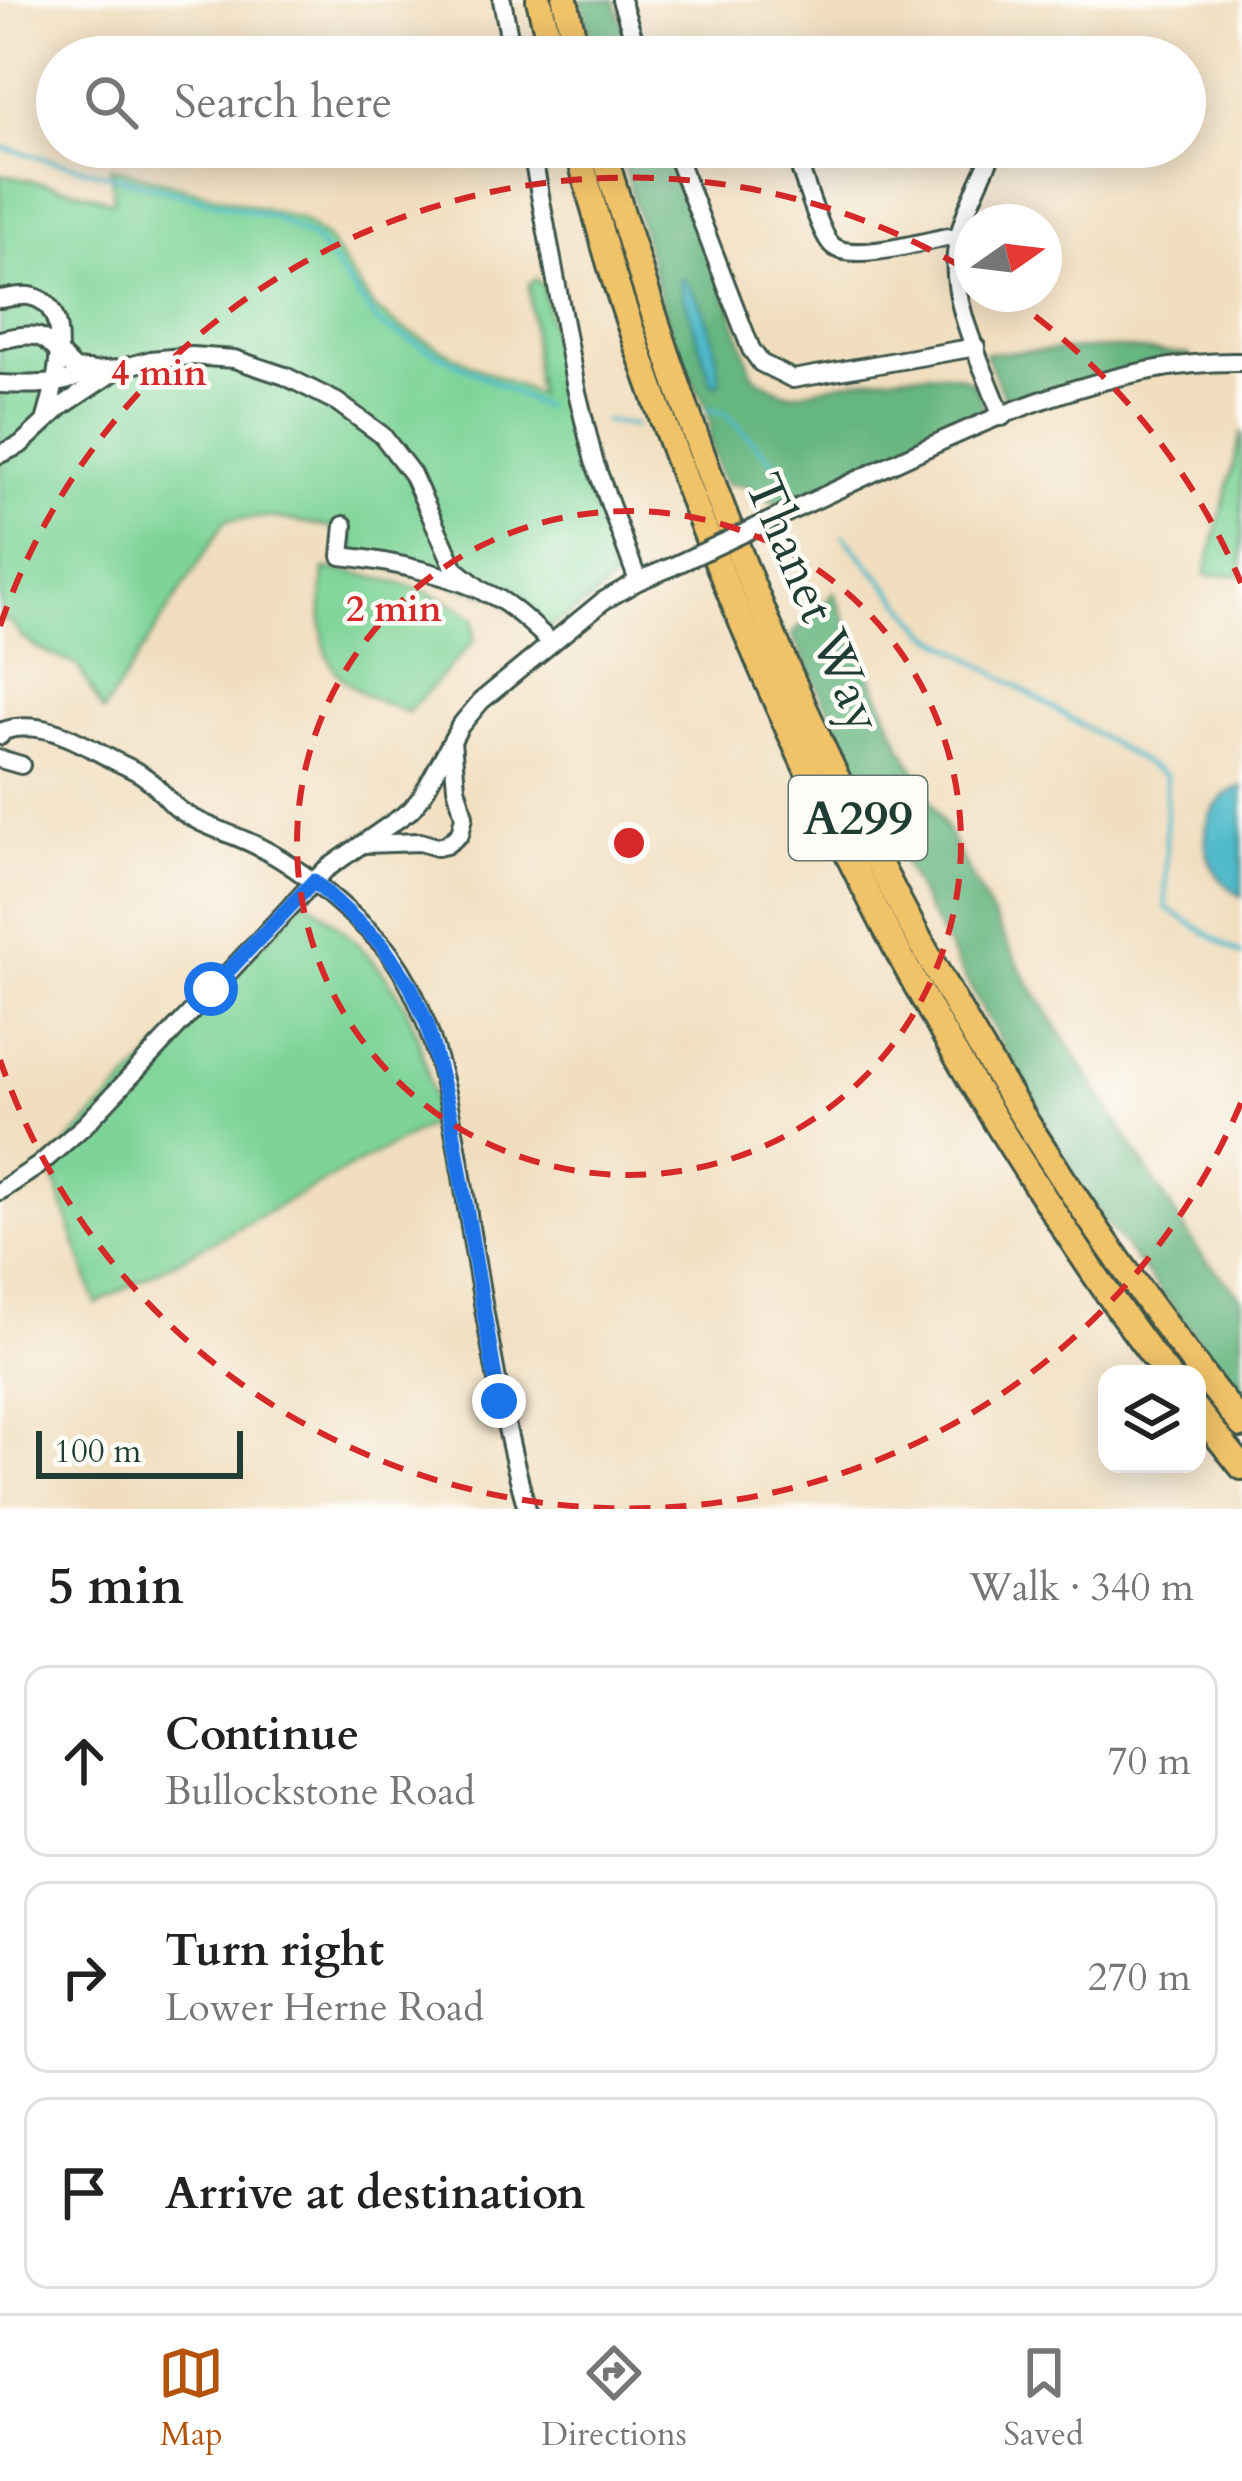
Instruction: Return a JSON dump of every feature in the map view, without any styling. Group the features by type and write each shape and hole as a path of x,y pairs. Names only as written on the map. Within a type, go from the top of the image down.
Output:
{"highway":[{"path":"539,0 548,36"},
{"path":"565,0 573,36"},
{"name":"Thanet Way","path":"583,168 616,283 687,488 749,641 826,808 898,950 994,1119 1073,1243 1161,1365"},
{"name":"Thanet Way","path":"608,168 640,277 710,478 771,631 857,817 918,937 1014,1103 1174,1341 1242,1425"},
{"path":"1206,1422 1242,1467"}],"street":[{"path":"502,0 509,36"},
{"path":"620,0 633,36"},
{"path":"535,168 594,461 638,581"},
{"path":"681,168 760,364 794,379 976,347"},
{"path":"801,168 826,239 841,251 859,253 954,239"},
{"path":"973,204 986,168"},
{"path":"0,298 30,296 49,307 60,331 56,382 45,423"},
{"path":"963,312 1002,417"},
{"path":"0,340 45,338 75,369 88,370 192,356 234,358 337,402 382,435 412,474 455,569 551,642"},
{"path":"421,842 410,828 416,803 481,701 603,601 793,510 1060,395 1118,377 1192,364 1242,362"},
{"path":"0,454 20,445 72,399 118,369"},
{"path":"0,384 79,379 88,370"},
{"path":"0,401 36,382"},
{"path":"344,525 341,556 388,562 485,592"},
{"path":"0,736 9,728 31,726 74,739 147,778 194,819 255,844 314,881 381,944 410,985 427,1024 451,1118 499,1401 527,1509"},
{"path":"362,844 421,842 437,847 454,841 463,826 452,740"},
{"path":"0,759 21,765"},
{"path":"0,1191 60,1149 85,1125 337,860 416,803 439,792 461,807"}],"green space":[{"path":"581,0 614,0 627,36 590,36"},
{"path":"110,168 301,219 327,239 374,308 400,327 537,394 529,284 536,279 543,286 579,473 617,562 613,580 550,627 538,628 494,596 352,559 354,545 347,530 271,517 226,520 103,712 78,666 37,648 10,621 0,620 0,174 114,202"},
{"path":"625,168 676,168 753,375 792,394 896,375 954,375 968,380 979,392 979,420 792,503 771,501 745,485 726,484 709,439 705,404 678,353"},
{"path":"1119,348 1189,355 1190,359 1028,405 1004,397 985,353"},
{"path":"1242,431 1242,575 1205,575"},
{"path":"324,569 383,579 440,598 474,618 474,641 408,712 379,701 357,690 331,663 322,624"},
{"path":"834,593 901,745 1022,971 1199,1252 1242,1298 1242,1394 1091,1204 928,911 792,635"},
{"path":"306,898 372,959 403,1002 420,1045 437,1121 96,1304 49,1162"}],"water":[{"path":"683,279 710,327 718,384 712,384 680,284"},
{"path":"1242,786 1242,897 1219,877 1206,838 1219,802"}],"waterway":[{"path":"0,147 36,156"},
{"path":"82,168 276,218 316,240 379,324 543,407"},
{"path":"707,410 725,413 775,463"},
{"path":"605,421 635,426"},
{"path":"844,536 928,633 1166,776 1166,908 1242,955"}],"route":[{"path":"211,989 314,881 381,944 410,985 427,1024 451,1118 499,1401"}]}
